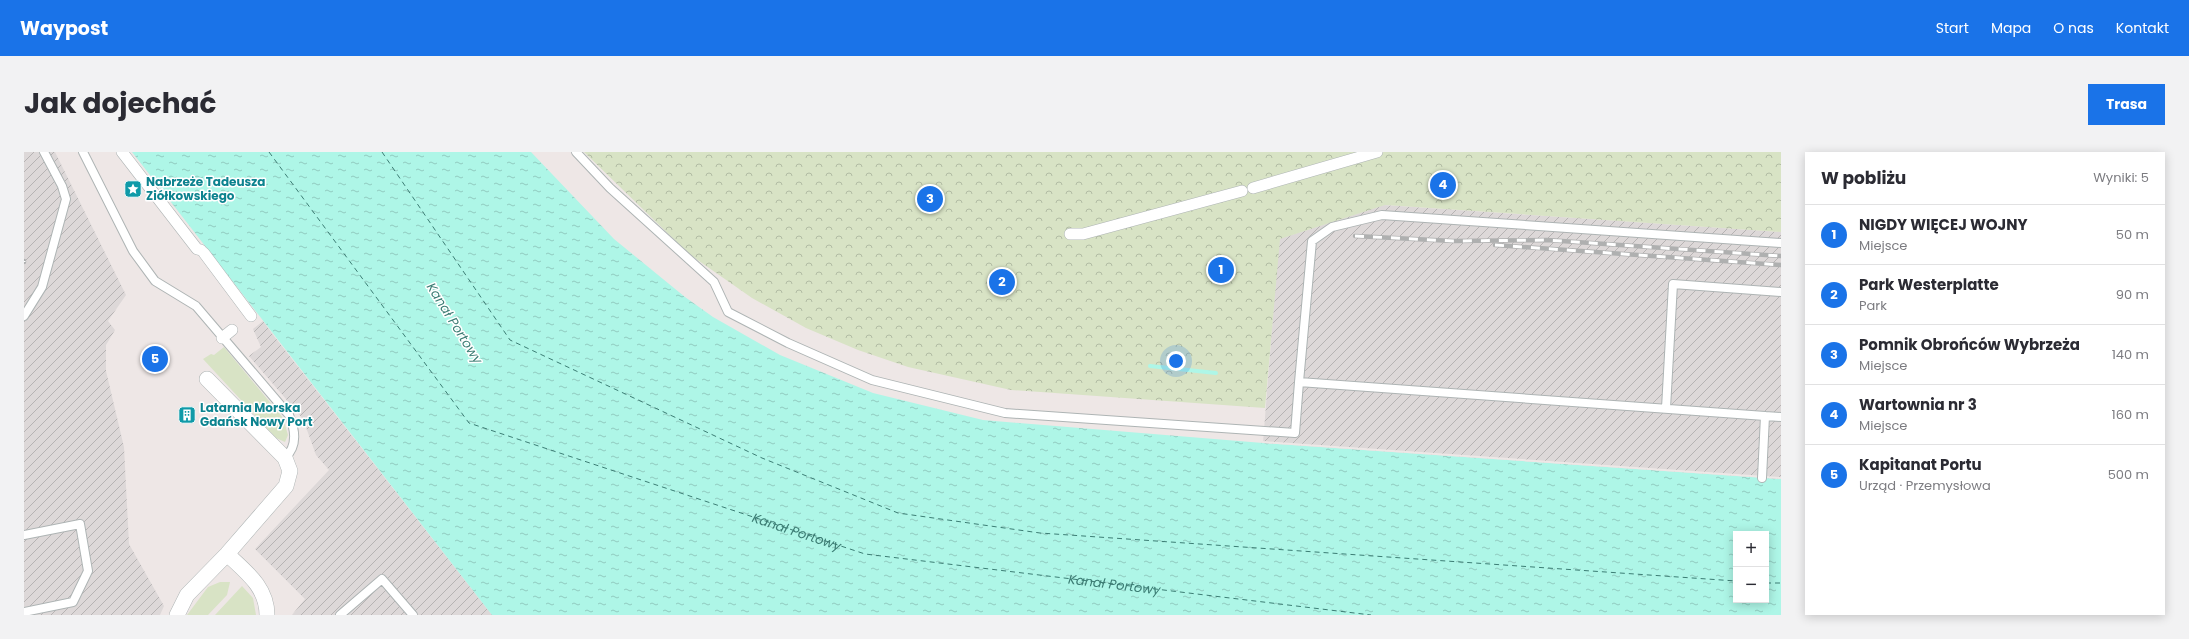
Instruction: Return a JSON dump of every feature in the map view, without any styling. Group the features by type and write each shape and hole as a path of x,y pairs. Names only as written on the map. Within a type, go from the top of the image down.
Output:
{"street":[{"path":"122,152 197,249 203,252 251,316"},
{"path":"1253,188 1377,152"},
{"path":"1070,234 1083,234 1242,191"},
{"path":"222,338 232,330"},
{"path":"177,615 187,596 227,554 286,486 290,471 285,458 207,379"},
{"path":"227,554 261,590 265,599 267,615"}],"lane":[{"path":"24,316 42,287 66,199 62,186 44,152"},
{"path":"83,152 133,251 155,281 196,306 289,415 294,433 293,446 285,458"},
{"path":"576,152 610,188 714,282 728,312 788,343 872,380 1005,413 1295,433 1312,241 1332,227 1382,215 1781,243"},
{"path":"1666,408 1673,284 1781,292"},
{"path":"1300,382 1781,417"},
{"path":"1762,478 1765,416"},
{"path":"24,535 80,524 88,571 73,602 24,612"},
{"path":"340,615 382,579 413,615"}],"shaded area":[{"path":"24,152 55,152 126,295 108,321 115,330 106,345 106,371 124,447 129,544 164,606 160,615 24,615"},
{"path":"1384,205 1781,232 1781,479 1263,443 1279,239"},
{"path":"263,321 492,615 292,615 305,599 255,549 329,470 316,455 303,419 249,356 261,347 253,329"}],"green space":[{"path":"584,152 1781,152 1781,232 1385,205 1280,239 1265,408 1011,390 908,367 858,350 806,328 752,298 689,254"},
{"path":"224,347 283,418 288,435 285,442 276,438 203,359 211,354 214,355"},
{"path":"220,582 230,582 227,595 208,615 187,615 208,587"},
{"path":"242,586 253,598 256,615 215,615"}],"water":[{"name":"Kanał Portowy","path":"132,152 531,152 614,239 685,297 713,317 780,355 873,393 983,420 1263,443 1781,479 1781,615 492,615"}],"pier":[{"path":"1263,441 1781,477 1781,479 1263,443"}],"waterway":[{"path":"1150,366 1216,373"}],"ferry route":[{"path":"269,152 469,423 865,554 1371,615"},
{"path":"382,152 510,340 762,458 898,513 1040,533 1733,581"},
{"path":"1769,583 1781,583"}],"railway":[{"path":"1355,236 1453,241 1547,240 1781,256"},
{"path":"1495,245 1781,265"}],"place":[{"name":"Wartownia nr 3","path":"1443,185"},
{"name":"Nabrzeże Tadeusza Ziółkowskiego","path":"133,189"},
{"name":"Pomnik Obrońców Wybrzeża","path":"930,199"},
{"name":"NIGDY WIĘCEJ WOJNY","path":"1221,270"},
{"name":"Park Westerplatte","path":"1002,282"},
{"name":"Kapitanat Portu","path":"155,359"},
{"name":"Latarnia Morska Gdańsk Nowy Port","path":"187,415"}]}
